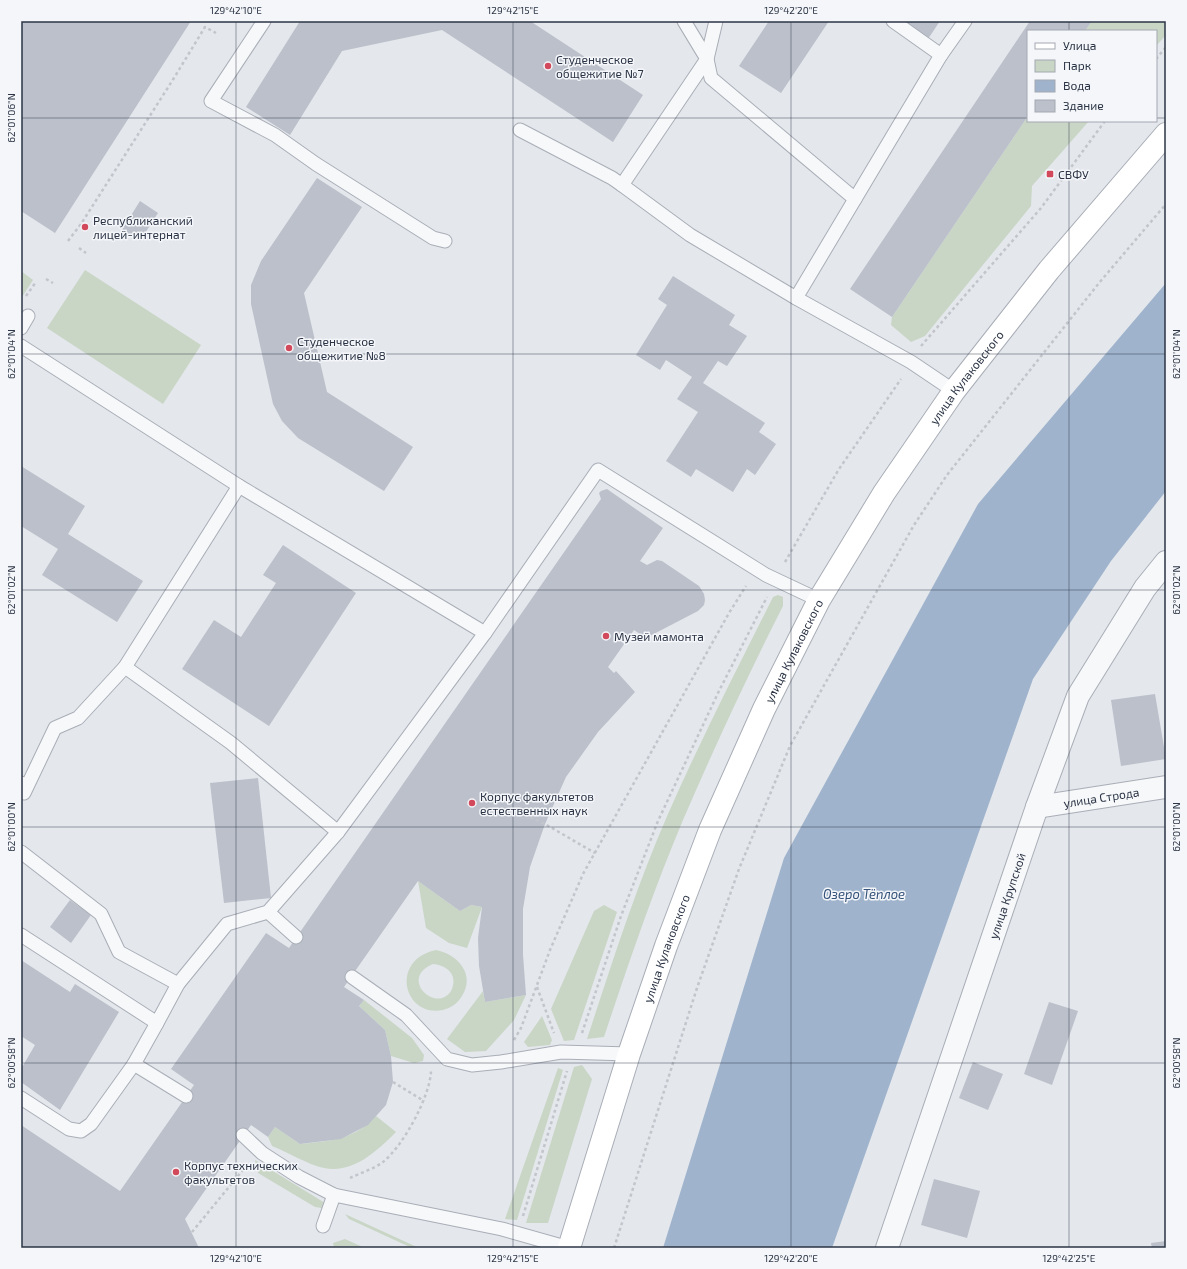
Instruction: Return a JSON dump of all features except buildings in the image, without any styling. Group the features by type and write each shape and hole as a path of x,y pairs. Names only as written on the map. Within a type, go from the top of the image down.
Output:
{"main road":[{"name":"улица Кулаковского","path":"569,1248 629,1054 666,946 710,830 764,708 819,600 884,493 954,391 1049,270 1166,134"}],"street":[{"name":"улица Крупской","path":"887,1248 1038,807 1078,696 1145,588 1166,562"},
{"name":"улица Строда","path":"1038,807 1166,788"}],"lane":[{"path":"264,21 211,101 275,135 316,164 433,238 445,241"},
{"path":"684,21 707,59 711,78 855,198"},
{"path":"622,185 707,59 716,21"},
{"path":"893,21 940,55"},
{"path":"796,298 940,55 965,21"},
{"path":"520,130 612,178 690,235 796,298 910,362 954,391"},
{"path":"21,328 28,316"},
{"path":"21,346 239,486 485,633"},
{"path":"21,1098 69,1129 81,1131 91,1124 134,1064 178,984 227,924 268,912 338,832 485,633 598,470 776,580 819,600"},
{"path":"22,791 55,728 78,718 125,667 239,486"},
{"path":"125,667 231,743 338,832"},
{"path":"21,852 101,914 119,952 178,984"},
{"path":"268,912 296,937"},
{"path":"21,935 157,1023"},
{"path":"352,976 406,1015 447,1060 472,1065 568,1052 629,1054"},
{"path":"134,1064 186,1096"},
{"path":"244,1135 262,1153 300,1177 334,1195 520,1234 569,1248"},
{"path":"324,1226 334,1195"}],"path":[{"path":"68,241 81,224 170,85 205,27 216,34"},
{"path":"1157,58 1166,48"},
{"path":"614,1248 697,988 739,869 790,746 914,525 947,475 1099,283 1166,204"},
{"path":"79,248 86,253"},
{"path":"46,279 53,283"},
{"path":"25,298 36,282"},
{"path":"520,1234 568,1052 658,821 718,693 776,580"},
{"path":"514,810 544,824 595,853"},
{"path":"536,987 568,1052"},
{"path":"348,1179 383,1162 405,1136 424,1101 431,1078 432,1042"},
{"path":"393,1082 424,1101"},
{"path":"192,1232 248,1165 244,1135"}],"green space":[{"path":"1092,21 1166,21 1166,35 1157,45 1157,30 1086,30"},
{"path":"1027,117 1027,122 1088,122 1032,186 1031,206 925,336 911,342 891,325 892,317"},
{"path":"85,270 201,345 163,404 47,328"},
{"path":"21,271 33,280 22,297 21,296"},
{"path":"778,595 783,597 783,606 731,713 683,820 651,901 604,1037 587,1039 635,897 668,814 706,732 773,597"},
{"path":"418,881 460,911 471,905 482,907 467,948 449,943 426,928"},
{"path":"604,905 617,912 574,1040 564,1041 551,1009 594,911"},
{"path":"436,950 451,956 462,966 467,980 466,988 460,999 451,1007 443,1010 430,1010 419,1005 411,997 407,987 407,975 412,965 421,956","holes":["433,964 450,971 453,979 452,989 446,996 438,999 431,997 424,992 420,986 419,978 423,970"]},
{"path":"483,991 485,1002 526,995 514,1020 486,1051 465,1052 447,1039"},
{"path":"364,1000 412,1038 424,1055 423,1061 414,1063 391,1056 385,1030 359,1006"},
{"path":"542,1016 552,1040 550,1045 528,1047 524,1042"},
{"path":"582,1065 592,1079 548,1223 526,1223 574,1067"},
{"path":"558,1068 563,1070 517,1220 505,1219"},
{"path":"376,1116 396,1132 373,1153 345,1168 324,1168 312,1164 272,1146 268,1137 275,1127 300,1144 321,1142 350,1135 368,1124"},
{"path":"255,1160 325,1203 322,1208 315,1207 258,1173"},
{"path":"345,1214 419,1248 412,1248 349,1219"},
{"path":"345,1239 365,1248 334,1248 333,1243"}],"water":[{"name":"Озеро Тёплое","path":"1166,283 1166,491 1111,561 1033,679 832,1248 663,1248 784,858 978,504"}],"place":[{"name":"Студенческое общежитие №7","path":"548,66"},
{"name":"СВФУ","path":"1050,174"},
{"name":"Республиканский лицей-интернат","path":"85,227"},
{"name":"Студенческое общежитие №8","path":"289,348"},
{"name":"Музей мамонта","path":"606,636"},
{"name":"Корпус факультетов естественных наук","path":"472,803"},
{"name":"Корпус технических факультетов","path":"176,1172"}]}
